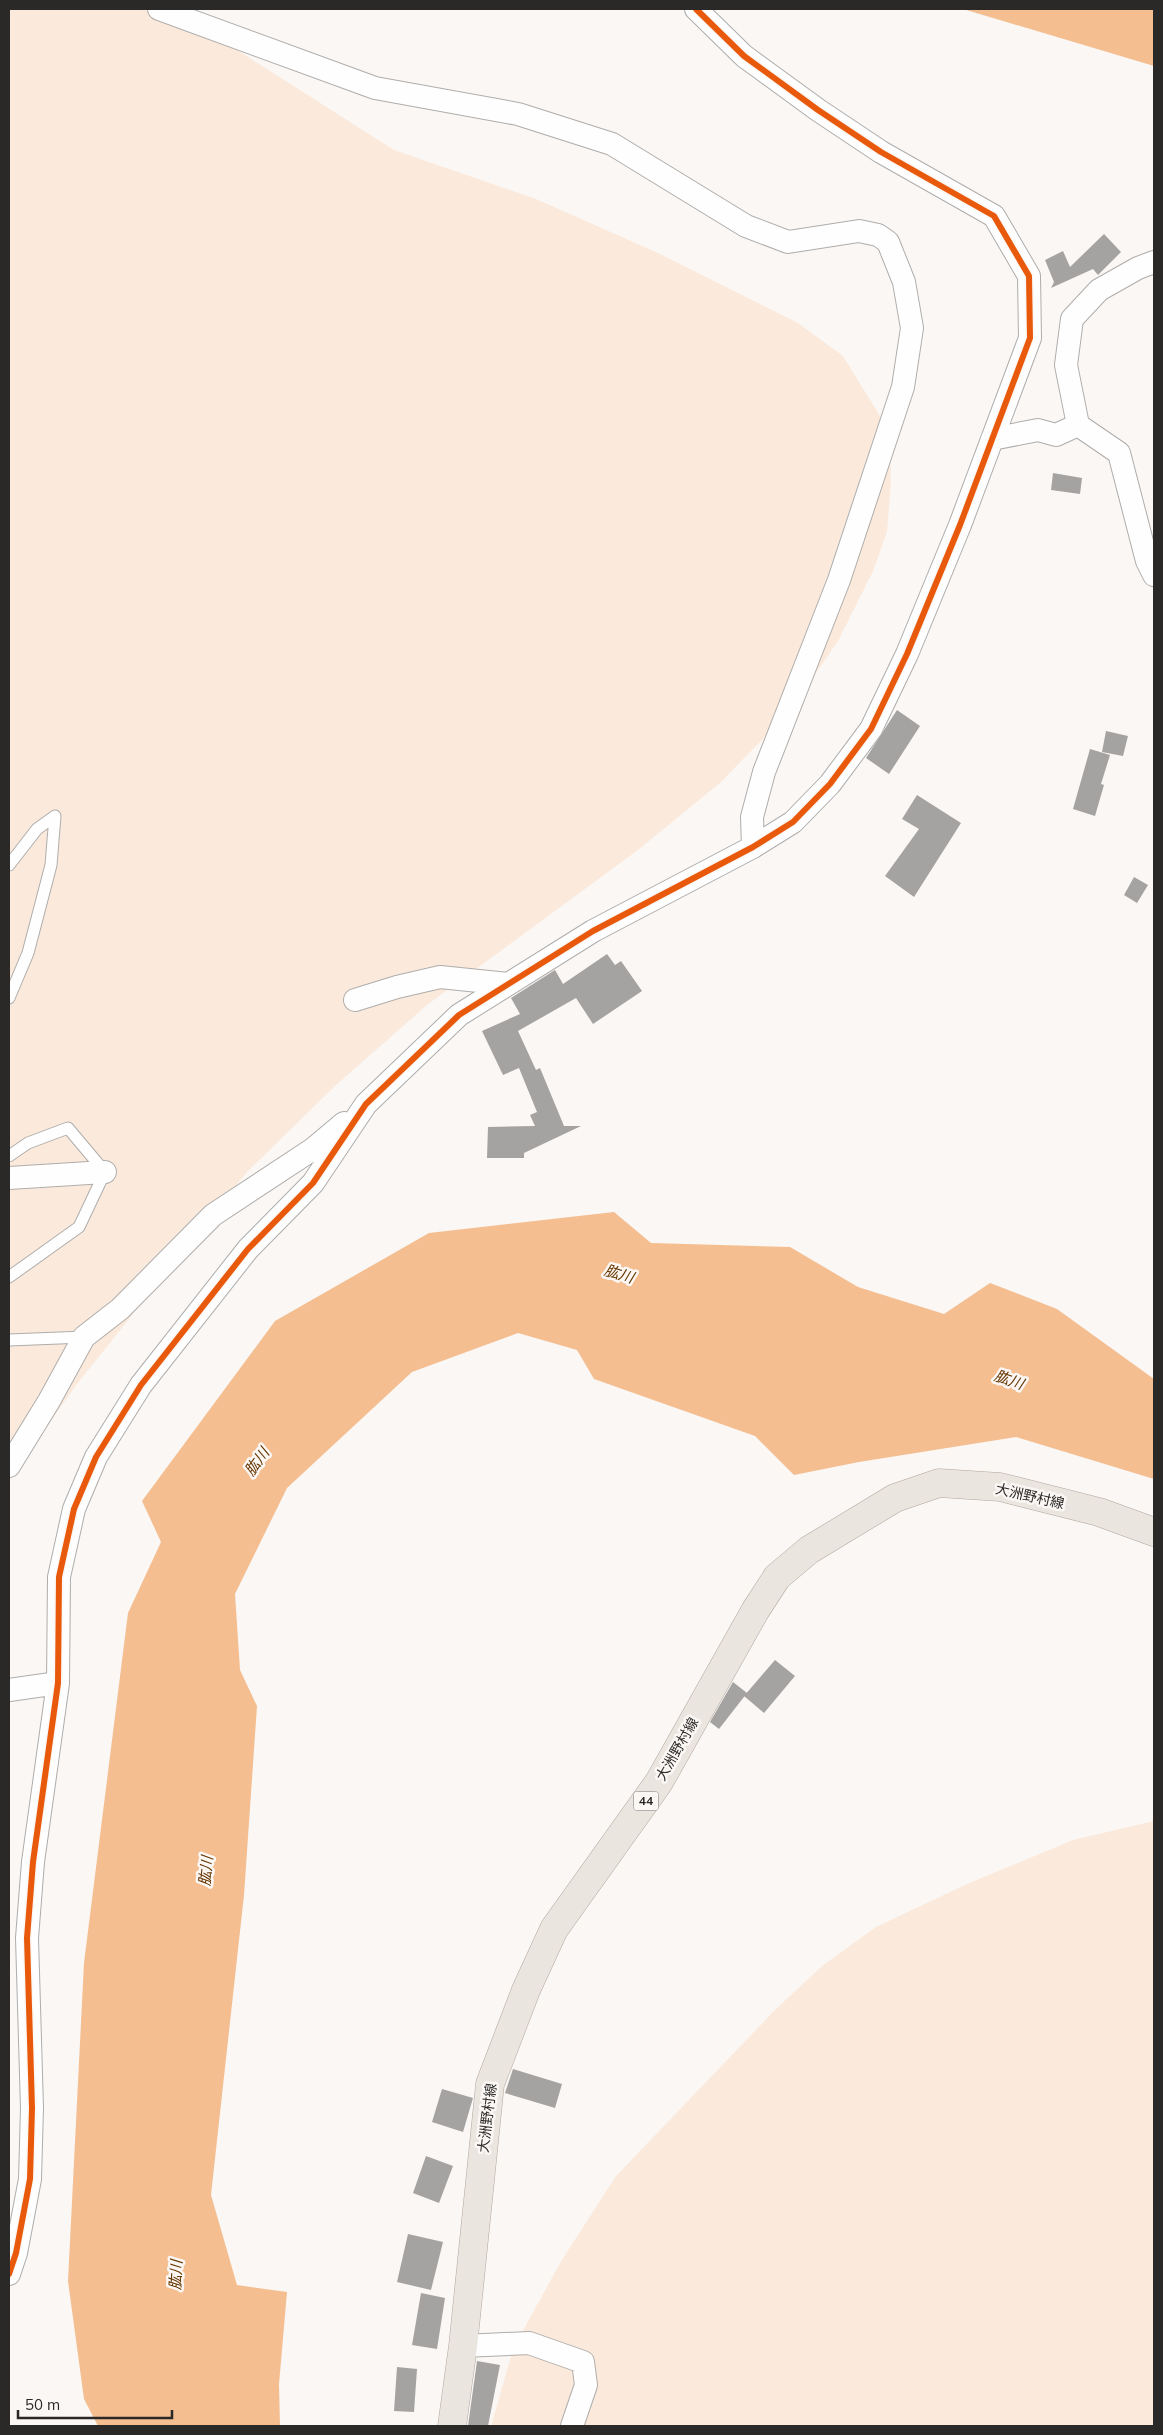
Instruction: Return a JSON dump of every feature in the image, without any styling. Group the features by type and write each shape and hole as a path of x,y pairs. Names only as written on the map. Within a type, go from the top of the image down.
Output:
{"main road":[{"name":"大洲野村線","path":"452,2426 463,2346 490,2084 526,1990 554,1929 659,1782 755,1611 777,1577 809,1550 895,1498 939,1483 1000,1487 1099,1512 1154,1532"}],"street":[{"path":"159,9 374,88 518,114 612,144 746,226 788,242 859,231 878,234 888,242 904,282 912,328 903,387 839,580 764,772 752,817 753,847"},
{"path":"9,1466 49,1401 84,1337 120,1309 213,1216 313,1150 366,1104 460,1015 593,931 753,847 793,822 830,784 871,729 907,654 1030,338 1029,276 994,216 881,152 818,110 744,56 696,9"},
{"path":"1154,262 1138,268 1099,290 1072,319 1066,365 1078,425 1119,453 1148,561 1154,575"},
{"path":"992,439 1038,430 1056,435 1078,425"},
{"path":"355,1000 397,987 440,977 508,984"},
{"path":"9,2274 16,2253 30,2178 32,2108 27,1938 33,1862 58,1683 59,1577 74,1509 96,1457 141,1385 248,1249 313,1183 366,1104"},
{"path":"9,1178 105,1172"},
{"path":"9,1690 58,1683"},
{"path":"463,2346 529,2343 583,2362 586,2385 572,2426"}],"lane":[{"path":"9,865 37,829 55,816 51,865 28,953 9,998"},
{"path":"9,1156 28,1142 68,1128 105,1172 79,1227 9,1277"},
{"path":"9,1340 84,1337"}],"shaded area":[{"path":"9,9 173,9 394,150 536,199 658,253 798,323 843,356 880,416 890,447 891,483 887,532 873,571 838,641 788,713 721,782 638,850 427,1005 335,1086 246,1173 77,1384 9,1480"},
{"path":"1154,1821 1154,2426 491,2426 513,2349 560,2263 616,2176 775,2010 822,1966 876,1927 967,1884 1073,1840"}],"water":[{"path":"963,9 1154,9 1154,66"},
{"name":"肱川","path":"614,1212 651,1243 790,1247 858,1287 944,1314 990,1283 1057,1309 1154,1379 1154,1479 1016,1437 859,1462 794,1475 755,1436 594,1379 577,1350 518,1333 412,1372 287,1488 235,1594 240,1670 257,1706 244,1895 211,2195 237,2285 287,2292 279,2384 280,2426 98,2426 84,2399 68,2281 84,1963 128,1613 161,1542 142,1501 275,1321 429,1233"}],"building":[{"path":"1104,234 1121,252 1098,275 1093,269 1051,288 1054,282 1045,260 1063,251 1070,267"},
{"path":"1053,473 1082,478 1080,494 1051,490"},
{"path":"897,710 920,726 889,774 866,758"},
{"path":"1106,731 1128,736 1123,756 1102,752"},
{"path":"1090,749 1110,755 1101,784 1104,785 1095,816 1073,809"},
{"path":"917,795 961,823 914,897 885,876 919,829 902,819"},
{"path":"1134,877 1148,885 1137,903 1124,895"},
{"path":"607,954 615,965 621,961 642,991 593,1024 576,998 518,1031 536,1070 540,1068 564,1126 581,1126 524,1153 524,1158 487,1158 488,1127 535,1126 530,1115 537,1112 519,1068 503,1075 482,1031 520,1014 511,998 555,970 563,984"},
{"path":"775,1660 795,1676 764,1713 744,1696"},
{"path":"733,1682 747,1693 719,1729 710,1722"},
{"path":"513,2069 562,2084 555,2108 505,2093"},
{"path":"442,2089 473,2098 463,2132 432,2122"},
{"path":"426,2156 453,2166 439,2203 413,2193"},
{"path":"408,2234 443,2242 431,2290 397,2282"},
{"path":"421,2293 445,2298 437,2349 412,2345"},
{"path":"477,2361 500,2365 488,2426 468,2426"},
{"path":"397,2367 417,2369 414,2412 394,2411"}],"cycle path":[{"path":"9,2274 16,2253 30,2179 32,2108 27,1938 33,1862 58,1683 59,1577 74,1509 96,1457 141,1385 248,1249 313,1183 366,1104 459,1015 593,931 753,847 793,822 830,784 871,729 907,654 960,525 1030,338 1029,276 994,216 881,152 818,110 744,56 696,9"}]}
